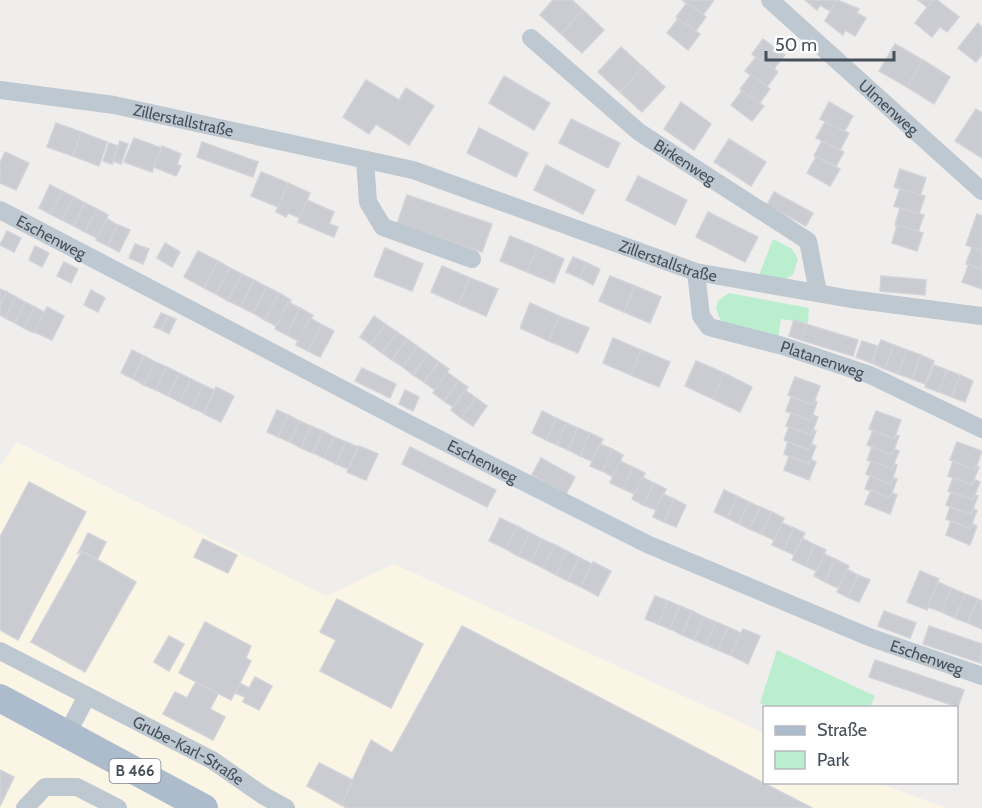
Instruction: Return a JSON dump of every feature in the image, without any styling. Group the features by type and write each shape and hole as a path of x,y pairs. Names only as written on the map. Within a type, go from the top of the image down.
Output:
{"main road":[{"name":"B 466","path":"0,698 204,808"}],"street":[{"name":"Ulmenweg","path":"770,0 982,191"},
{"name":"Birkenweg","path":"531,38 639,132 808,241 818,292"},
{"name":"Zillerstallstraße","path":"0,90 114,105 413,170 696,272 982,316"},
{"path":"365,159 368,202 384,227 472,259"},
{"name":"Eschenweg","path":"0,210 415,427 647,544 869,637 982,676"},
{"name":"Platanenweg","path":"696,272 701,316 709,327 783,346 870,375 982,429"},
{"name":"Grube-Karl-Straße","path":"0,651 212,760 264,796 286,808"},
{"path":"67,734 87,696"},
{"path":"25,808 45,787 77,787 118,808"}],"shaded area":[{"path":"17,442 326,596 394,564 763,733 763,784 881,784 947,808 0,808 0,466"}],"green space":[{"path":"773,239 792,249 798,259 793,275 783,280 759,275"},
{"path":"729,293 809,308 808,323 781,319 778,339 721,321 716,309 718,301"},
{"path":"777,650 875,696 870,706 765,706 760,703"}],"building":[{"path":"553,0 572,0 583,10 561,34 540,15"},
{"path":"682,0 714,0 702,16"},
{"path":"805,0 837,0 830,11 820,5 817,10"},
{"path":"837,0 859,9 857,13 866,18 855,36 845,30 843,35 825,21"},
{"path":"918,0 933,0 927,7"},
{"path":"933,0 937,0 959,17 947,32 940,27 932,37 915,23"},
{"path":"687,3 706,17 695,32 676,17"},
{"path":"583,10 604,30 582,53 561,34"},
{"path":"678,19 700,34 688,50 667,33"},
{"path":"978,23 982,27 982,54 976,62 958,48"},
{"path":"763,39 785,55 773,70 752,54"},
{"path":"895,44 923,60 907,87 879,71"},
{"path":"621,47 643,67 620,92 598,72"},
{"path":"756,57 778,72 766,88 745,71"},
{"path":"923,60 950,77 934,104 907,87"},
{"path":"643,67 665,87 642,112 620,92"},
{"path":"751,75 770,89 759,104 740,89"},
{"path":"504,76 550,103 534,130 489,103"},
{"path":"366,80 399,100 406,88 434,106 409,145 376,124 369,134 343,117"},
{"path":"742,91 764,106 752,121 731,105"},
{"path":"681,102 711,124 694,150 664,129"},
{"path":"829,102 853,116 844,132 820,119"},
{"path":"976,109 982,113 982,158 955,141"},
{"path":"571,119 620,143 608,168 559,143"},
{"path":"825,122 849,133 840,150 816,138"},
{"path":"56,123 81,132 73,156 47,147"},
{"path":"479,128 528,153 516,177 467,153"},
{"path":"81,132 107,142 99,166 73,156"},
{"path":"134,138 161,148 152,172 124,162"},
{"path":"729,139 766,162 751,186 714,162"},
{"path":"120,141 128,144 121,164 113,161"},
{"path":"822,141 844,152 836,166 814,156"},
{"path":"202,142 258,162 253,177 197,157"},
{"path":"109,143 118,146 112,164 103,161"},
{"path":"162,146 181,154 177,164 181,166 176,176 154,167"},
{"path":"5,152 29,163 16,190 0,183 0,163"},
{"path":"816,157 840,169 830,186 807,173"},
{"path":"546,165 595,190 583,214 534,190"},
{"path":"900,169 926,178 920,196 894,187"},
{"path":"261,172 288,183 278,207 251,196"},
{"path":"638,176 687,200 675,225 626,200"},
{"path":"288,183 310,193 300,218 288,213 286,217 276,212"},
{"path":"50,185 62,191 50,214 39,208"},
{"path":"900,189 925,196 919,214 894,206"},
{"path":"62,191 74,197 62,220 50,214"},
{"path":"774,192 813,213 806,226 767,205"},
{"path":"407,195 492,224 482,252 397,224"},
{"path":"74,197 85,203 74,226 62,220"},
{"path":"307,200 334,212 329,224 338,227 334,237 298,222"},
{"path":"85,203 97,209 85,232 74,226"},
{"path":"900,208 924,215 918,232 895,225"},
{"path":"97,209 108,215 97,238 85,232"},
{"path":"708,212 758,237 745,262 696,237"},
{"path":"977,214 982,216 982,251 966,245"},
{"path":"107,219 118,225 108,246 96,240"},
{"path":"118,225 130,230 119,252 108,246"},
{"path":"897,225 923,233 917,251 892,243"},
{"path":"7,231 21,238 14,252 0,245"},
{"path":"510,236 537,247 527,272 500,261"},
{"path":"165,243 180,252 172,267 157,258"},
{"path":"135,244 149,249 143,264 129,258"},
{"path":"35,246 49,253 42,267 29,260"},
{"path":"537,247 564,259 554,283 527,272"},
{"path":"972,247 982,251 982,270 966,264"},
{"path":"385,248 423,264 412,291 374,276"},
{"path":"198,251 218,261 204,288 184,277"},
{"path":"573,257 587,263 580,278 566,272"},
{"path":"218,261 230,268 216,294 204,288"},
{"path":"64,262 78,269 71,283 57,276"},
{"path":"587,263 600,269 593,285 580,278"},
{"path":"969,264 982,270 982,289 962,282"},
{"path":"442,266 470,278 458,304 431,292"},
{"path":"230,268 242,274 228,301 216,294"},
{"path":"242,274 254,280 241,307 228,301"},
{"path":"610,276 635,286 624,312 599,301"},
{"path":"881,276 926,280 925,295 880,291"},
{"path":"470,278 498,289 486,316 458,304"},
{"path":"254,280 267,287 253,313 241,307"},
{"path":"635,286 661,297 650,323 624,312"},
{"path":"267,287 279,293 265,320 253,313"},
{"path":"0,289 7,292 0,306"},
{"path":"91,290 105,298 98,312 84,305"},
{"path":"7,292 16,297 5,318 0,315 0,306"},
{"path":"279,293 291,300 276,326 265,320"},
{"path":"16,297 25,302 15,323 5,318"},
{"path":"25,302 35,307 24,328 15,323"},
{"path":"288,302 300,308 287,335 275,329"},
{"path":"530,303 559,316 549,341 520,328"},
{"path":"35,307 44,312 34,333 24,328"},
{"path":"47,307 64,316 52,340 34,332"},
{"path":"300,308 313,315 298,341 287,335"},
{"path":"161,313 168,316 162,330 154,327"},
{"path":"168,316 176,319 169,334 162,330"},
{"path":"374,316 385,324 371,345 360,337"},
{"path":"559,316 589,328 578,353 549,341"},
{"path":"310,318 322,325 308,351 296,345"},
{"path":"794,320 806,324 801,340 789,336"},
{"path":"385,324 397,332 382,353 371,345"},
{"path":"806,324 858,340 853,356 801,340"},
{"path":"322,325 334,331 320,357 308,351"},
{"path":"397,332 407,339 392,360 382,353"},
{"path":"613,338 641,350 631,375 603,363"},
{"path":"407,339 417,346 403,367 392,360"},
{"path":"881,340 894,345 885,369 872,363"},
{"path":"862,341 877,346 871,363 856,357"},
{"path":"894,345 907,350 898,374 885,369"},
{"path":"417,346 428,354 413,375 403,367"},
{"path":"132,350 144,356 133,379 121,373"},
{"path":"641,350 670,362 659,387 631,375"},
{"path":"907,350 921,355 912,379 898,374"},
{"path":"428,354 439,362 424,382 413,375"},
{"path":"921,355 934,361 925,384 912,379"},
{"path":"144,356 155,362 144,385 133,379"},
{"path":"696,361 724,373 713,399 685,386"},
{"path":"155,362 167,367 156,390 144,385"},
{"path":"439,362 449,369 435,390 424,382"},
{"path":"934,365 947,370 939,392 925,387"},
{"path":"167,367 179,373 168,396 156,390"},
{"path":"362,368 396,384 390,398 355,381"},
{"path":"947,370 960,375 952,397 939,392"},
{"path":"447,372 459,381 444,401 433,393"},
{"path":"179,373 191,379 180,402 168,396"},
{"path":"724,373 752,387 740,412 713,399"},
{"path":"960,375 973,381 965,402 952,397"},
{"path":"795,377 820,386 813,405 788,395"},
{"path":"191,379 203,385 192,408 180,402"},
{"path":"459,381 468,387 453,407 444,401"},
{"path":"203,385 214,390 204,413 192,408"},
{"path":"216,387 234,396 221,422 204,414"},
{"path":"405,390 419,397 413,411 399,404"},
{"path":"465,390 476,398 461,418 451,410"},
{"path":"791,397 813,405 814,401 817,402 811,421 786,411"},
{"path":"476,398 487,406 473,426 461,418"},
{"path":"277,410 288,415 278,437 267,432"},
{"path":"542,411 556,418 546,440 532,433"},
{"path":"876,411 901,420 894,439 869,429"},
{"path":"791,413 811,421 813,415 818,417 811,435 786,426"},
{"path":"288,415 300,421 290,442 278,437"},
{"path":"556,418 567,423 557,445 546,440"},
{"path":"300,421 311,426 301,448 290,442"},
{"path":"567,423 578,428 568,450 557,445"},
{"path":"311,426 323,431 313,453 301,448"},
{"path":"789,427 811,435 813,430 816,431 809,450 784,440"},
{"path":"578,428 590,433 580,456 568,450"},
{"path":"873,430 894,439 896,435 899,436 892,455 867,445"},
{"path":"323,431 334,437 324,458 313,453"},
{"path":"590,433 603,439 592,461 580,456"},
{"path":"334,437 346,442 336,464 324,458"},
{"path":"346,442 358,447 348,469 336,464"},
{"path":"788,442 809,450 811,444 816,446 809,464 784,454"},
{"path":"957,442 982,451 975,470 950,460"},
{"path":"600,444 612,449 602,471 590,466"},
{"path":"359,446 378,454 366,480 347,472"},
{"path":"410,447 496,490 487,507 402,464"},
{"path":"872,447 892,455 894,449 899,451 892,469 867,460"},
{"path":"612,449 623,455 613,477 602,471"},
{"path":"789,456 809,464 810,459 816,462 809,480 784,470"},
{"path":"541,458 575,477 566,494 532,475"},
{"path":"620,461 633,467 623,489 610,483"},
{"path":"871,461 892,469 894,464 897,465 891,484 866,474"},
{"path":"953,461 975,470 976,466 979,467 972,485 948,476"},
{"path":"633,467 645,473 635,494 623,489"},
{"path":"870,476 891,484 893,478 897,479 890,498 865,489"},
{"path":"642,477 654,483 643,505 632,499"},
{"path":"953,478 972,485 975,480 980,482 973,500 948,491"},
{"path":"29,482 86,512 18,640 0,630 0,537"},
{"path":"654,483 666,489 656,510 643,505"},
{"path":"724,490 737,496 727,518 714,512"},
{"path":"871,490 890,498 892,493 897,495 890,514 865,504"},
{"path":"951,492 973,500 975,495 978,496 971,514 946,505"},
{"path":"663,494 674,499 664,522 653,517"},
{"path":"737,496 749,502 739,524 727,518"},
{"path":"674,499 686,505 676,527 664,522"},
{"path":"749,502 760,507 749,529 739,524"},
{"path":"760,507 772,512 761,534 749,529"},
{"path":"950,507 971,514 973,509 977,510 970,529 946,519"},
{"path":"772,512 784,518 774,540 761,534"},
{"path":"500,518 517,526 506,549 489,541"},
{"path":"951,521 970,529 972,524 977,526 970,545 946,535"},
{"path":"782,523 794,528 784,550 772,545"},
{"path":"517,526 530,533 518,556 506,549"},
{"path":"794,528 805,533 794,555 784,550"},
{"path":"88,533 106,542 97,560 82,551 78,553"},
{"path":"530,533 542,539 531,562 518,556"},
{"path":"802,538 815,545 805,566 792,560"},
{"path":"203,539 237,555 228,573 194,557"},
{"path":"542,539 555,545 543,568 531,562"},
{"path":"555,545 567,551 556,575 543,568"},
{"path":"815,545 826,550 817,571 805,566"},
{"path":"82,551 136,582 85,672 31,642"},
{"path":"567,551 580,558 568,581 556,575"},
{"path":"824,554 835,559 825,582 814,576"},
{"path":"580,558 592,564 581,587 568,581"},
{"path":"835,559 849,566 838,588 825,582"},
{"path":"593,562 611,571 598,596 581,587"},
{"path":"847,569 858,575 847,597 837,592"},
{"path":"920,571 939,579 927,610 907,602"},
{"path":"858,575 870,580 859,602 847,597"},
{"path":"938,582 951,588 942,612 928,607"},
{"path":"951,588 965,594 955,618 942,612"},
{"path":"965,594 978,599 968,623 955,618"},
{"path":"655,596 668,601 658,624 645,619"},
{"path":"337,599 423,644 391,708 320,671 336,640 320,632"},
{"path":"978,599 982,601 982,629 968,623"},
{"path":"668,601 680,606 670,629 658,624"},
{"path":"680,606 692,611 682,635 670,629"},
{"path":"692,611 704,617 694,640 682,635"},
{"path":"884,611 916,623 910,638 878,626"},
{"path":"704,617 716,622 706,645 694,640"},
{"path":"205,622 251,646 246,658 251,661 231,700 179,673"},
{"path":"716,622 728,627 718,650 706,645"},
{"path":"462,626 812,808 347,808 341,805 371,740 392,753"},
{"path":"929,626 982,644 981,663 923,644"},
{"path":"728,627 741,633 730,655 718,650"},
{"path":"743,629 760,636 748,664 730,655"},
{"path":"169,636 184,644 169,671 154,662"},
{"path":"875,660 964,690 958,707 869,677"},
{"path":"255,677 272,686 259,710 243,702 245,697 235,693 240,683 249,688"},
{"path":"196,682 218,694 210,709 225,717 213,740 163,714 175,692 187,698"},
{"path":"319,763 353,780 341,805 307,786"},
{"path":"0,770 14,777 0,806"}]}
